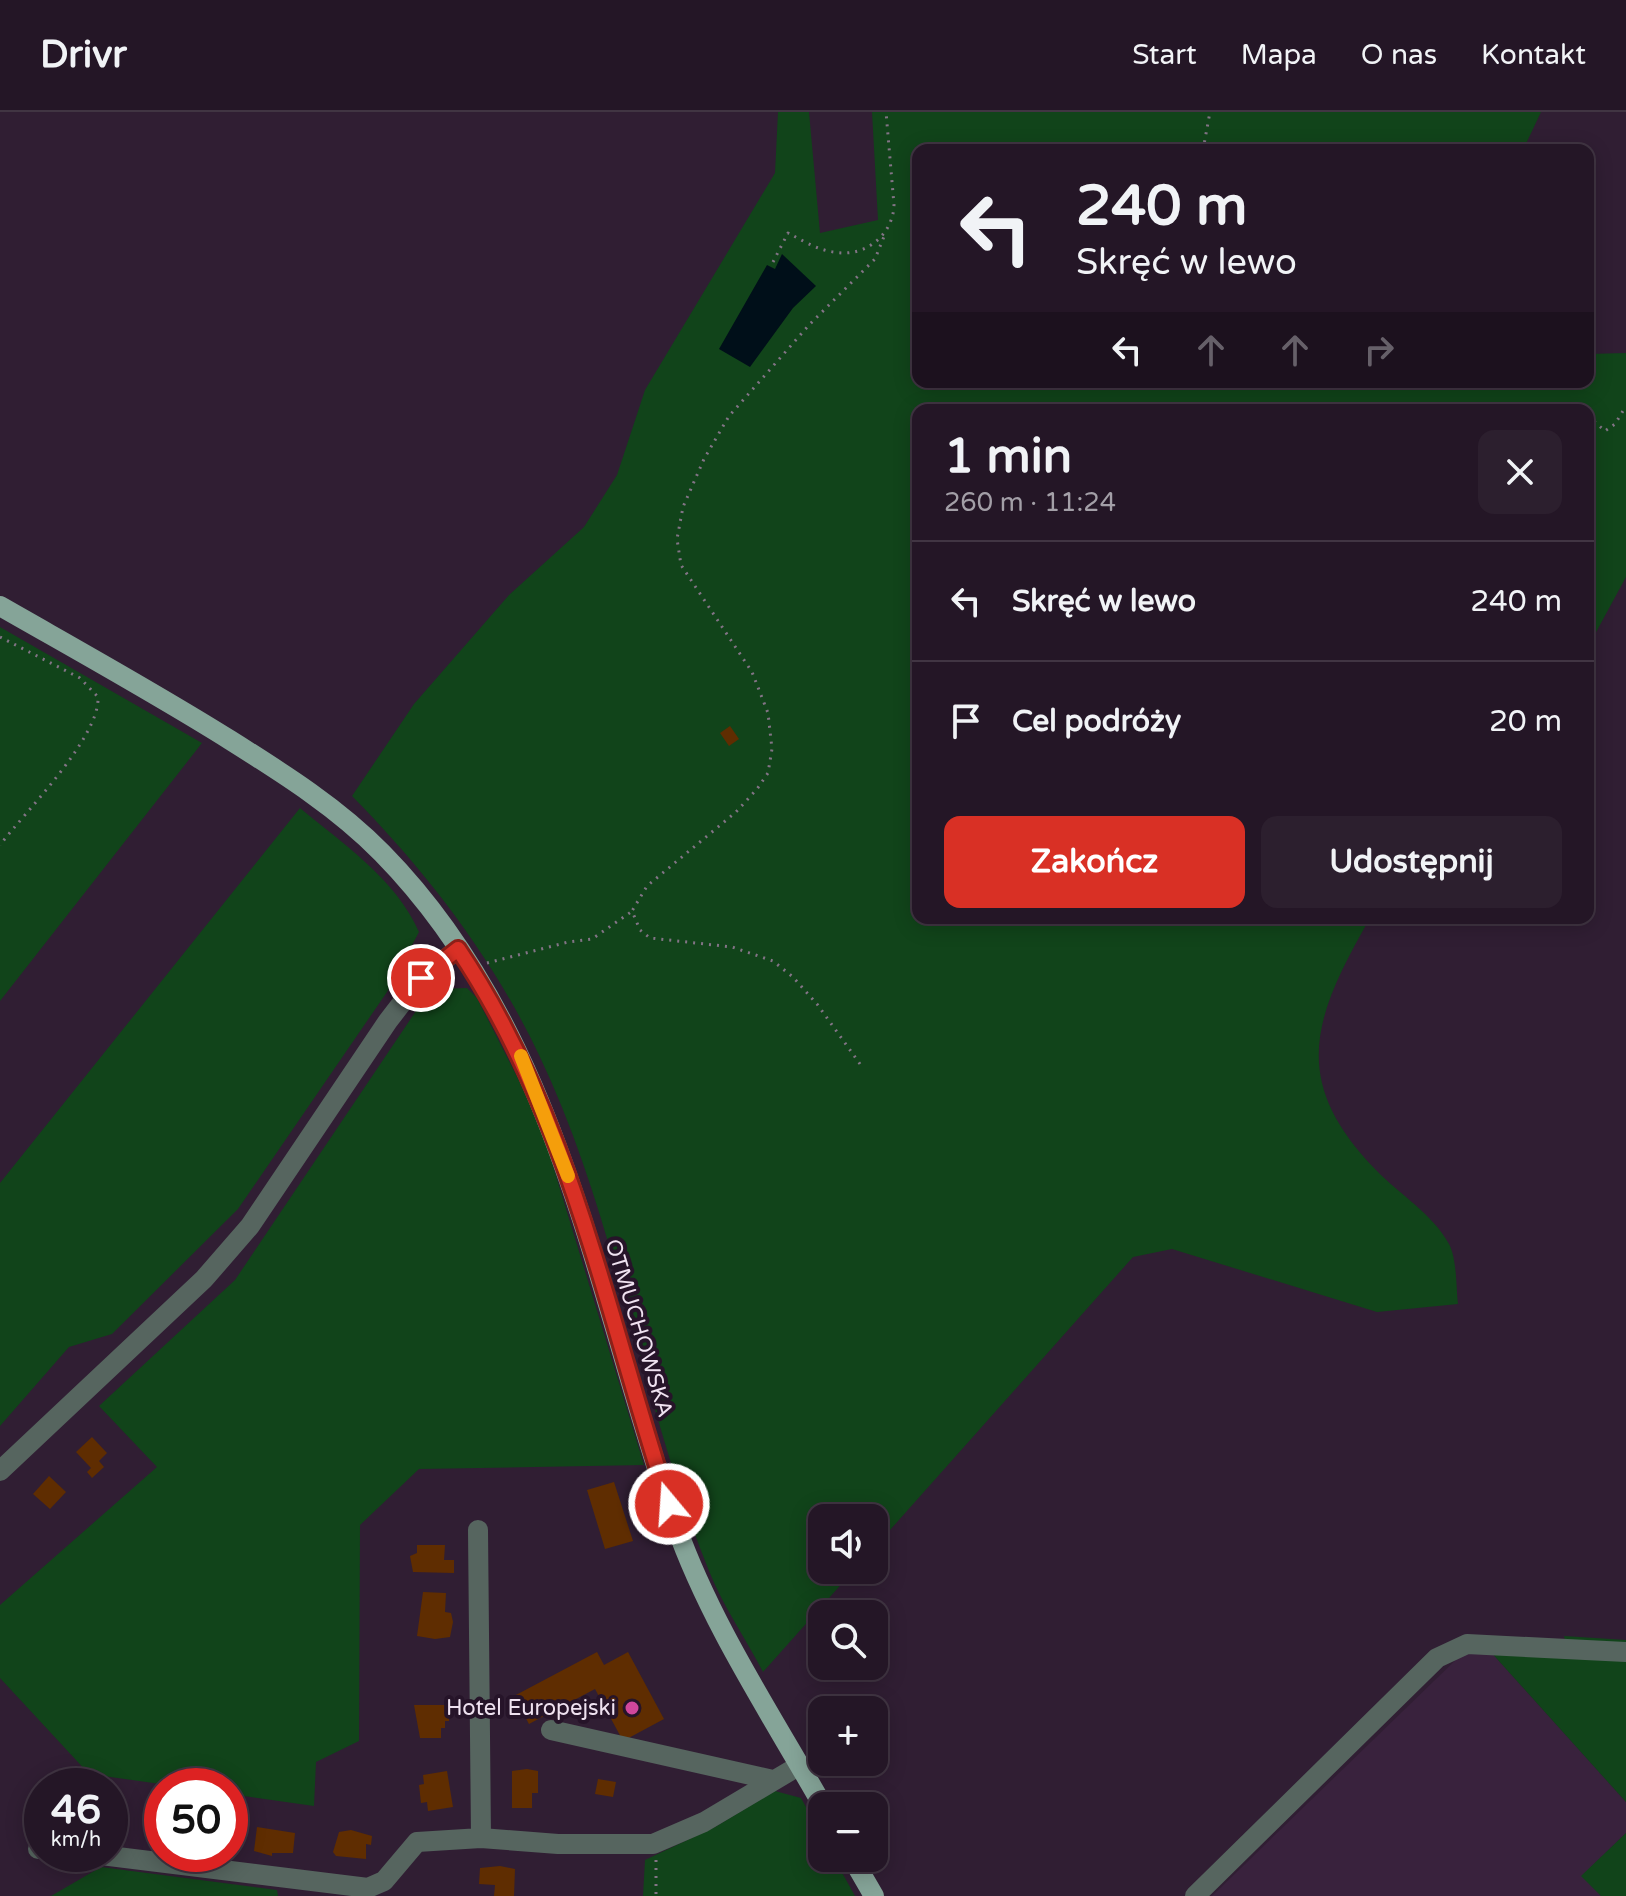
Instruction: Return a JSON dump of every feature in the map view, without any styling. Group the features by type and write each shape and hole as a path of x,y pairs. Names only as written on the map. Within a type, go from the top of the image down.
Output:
{"main road":[{"name":"OTMUCHOWSKA","path":"0,606 189,714 305,788 360,831 399,872 472,969 512,1039 552,1129 689,1559 722,1628 815,1792"},
{"path":"860,1872 874,1896"}],"street":[{"path":"0,1471 204,1279 250,1226 421,978 458,949"},
{"path":"478,1530 481,1838"},
{"path":"1195,1896 1437,1658 1454,1648 1490,1643 1626,1652"},
{"path":"551,1730 773,1780"},
{"path":"128,1858 368,1888 384,1881 417,1842 430,1838 558,1844 653,1844 704,1822 800,1765"}],"path":[{"path":"472,969 568,942 592,939 632,911 647,886 736,812 768,773 772,749 768,713 752,672 681,565 677,539 683,507 704,459 729,416 810,324 875,259 893,220 886,112"},
{"path":"1204,144 1210,112"},
{"path":"773,262 788,233 836,253 858,250 885,234"},
{"path":"1594,421 1605,431 1615,424 1626,406"},
{"path":"0,637 80,678 98,697 99,710 84,737 0,845"},
{"path":"632,911 640,930 650,938 732,947 773,961 793,977 817,1004 860,1064"},
{"path":"653,1844 656,1896"}],"shaded area":[{"path":"782,254 816,286 793,308 750,367 719,349 767,265 775,269"},
{"path":"1466,1650 1489,1650 1626,1802 1626,1833 1582,1876 1601,1896 1212,1896"}],"green space":[{"path":"778,112 809,112 820,233 878,220 872,112 1541,112 1526,144 912,144 912,388 1594,388 1594,354 1626,353 1626,577 1594,636 1594,404 912,404 912,924 1367,924 1335,986 1324,1017 1319,1047 1321,1077 1330,1106 1348,1137 1376,1170 1434,1223 1449,1244 1455,1265 1458,1304 1377,1312 1172,1249 1133,1257 888,1532 888,1504 808,1504 808,1584 842,1584 827,1600 808,1600 808,1622 763,1672 715,1584 685,1507 589,1181 539,1055 501,984 456,918 406,855 352,796 414,704 509,595 584,527 617,475 645,390 775,173"},
{"path":"0,627 202,743 0,1001"},
{"path":"300,808 383,879 397,895 419,932 387,992 238,1209 112,1334 69,1347 0,1426 0,1183"},
{"path":"467,988 477,998 539,1120 644,1465 419,1469 360,1525 359,1741 316,1762 314,1806 248,1797 248,1768 144,1768 144,1782 128,1779 128,1768 83,1768 0,1678 0,1605 157,1467 99,1406 235,1280 422,1002 436,989"},
{"path":"1564,1636 1626,1640 1626,1802 1489,1650 1568,1653"},
{"path":"775,1791 801,1798 808,1811 808,1872 842,1872 855,1896 643,1896 645,1860 715,1827"},
{"path":"1626,1833 1626,1896 1601,1896 1581,1876"},
{"path":"128,1871 277,1890 278,1896 51,1896 92,1872"}],"building":[{"path":"730,726 739,739 729,746 720,733"},
{"path":"92,1437 107,1453 99,1461 104,1467 92,1478 87,1472 91,1468 76,1452"},
{"path":"49,1476 66,1492 50,1509 33,1494"},
{"path":"614,1482 633,1541 605,1549 587,1490"},
{"path":"417,1545 445,1545 444,1560 454,1560 454,1573 413,1572 410,1556 417,1553"},
{"path":"423,1592 446,1593 445,1612 451,1613 453,1622 450,1637 435,1639 417,1636"},
{"name":"Hotel Europejski","path":"597,1652 604,1665 628,1652 664,1719 623,1741 595,1689 529,1724 514,1696"},
{"path":"414,1705 449,1705 449,1721 445,1721 445,1728 441,1728 441,1738 420,1738"},
{"path":"447,1771 453,1807 428,1811 427,1802 421,1803 419,1785 424,1784 423,1775"},
{"path":"512,1771 538,1771 538,1793 532,1793 532,1808 512,1808"},
{"path":"598,1779 616,1782 613,1797 595,1794"},
{"path":"257,1827 295,1833 293,1853 272,1853 272,1856 254,1851"},
{"path":"351,1830 372,1836 371,1845 366,1844 366,1859 336,1856 333,1852 339,1832"},
{"path":"500,1866 515,1869 514,1896 494,1896 495,1885 479,1884 480,1868"}],"slow traffic":[{"path":"521,1056 568,1176"}],"place":[{"name":"Hotel Europejski","path":"632,1708"}],"route":[{"path":"421,978 458,949 525,1065 565,1165 669,1504"}]}
